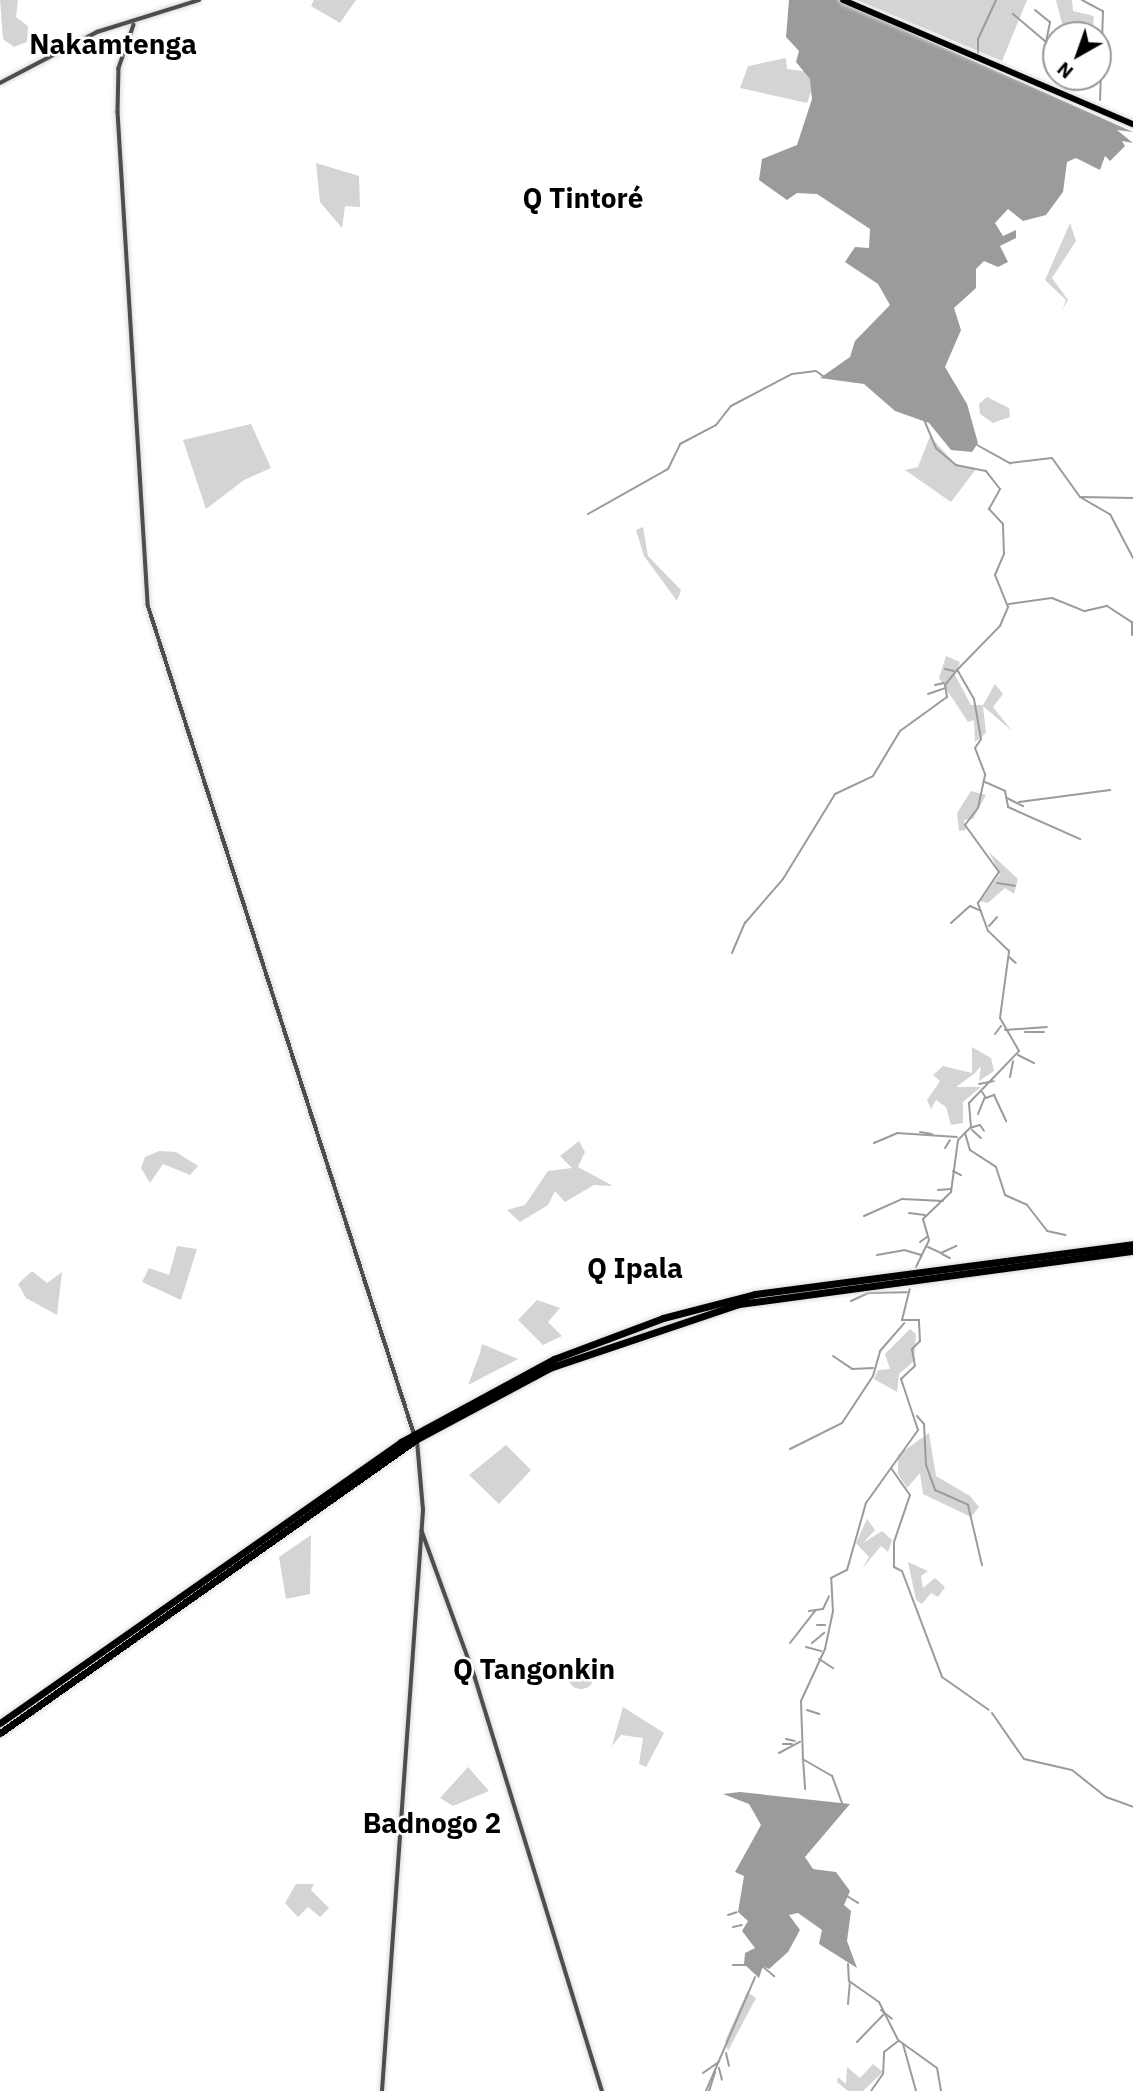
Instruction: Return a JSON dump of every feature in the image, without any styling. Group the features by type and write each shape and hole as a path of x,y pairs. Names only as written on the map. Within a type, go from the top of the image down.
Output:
{"highway":[{"path":"0,1723 416,1436 521,1374 638,1326 755,1294 1133,1244"},
{"path":"915,1274 1133,1251"},
{"path":"0,1733 416,1436"}],"main road":[{"path":"843,0 1133,124"}],"street":[{"path":"0,83 97,32 134,25 199,0"},
{"path":"134,25 122,51 118,112 148,605 416,1436 421,1530 382,2091"},
{"path":"421,1530 475,1678 602,2091"}],"shaded area":[{"path":"0,0 18,0 16,17 28,26 27,42 14,47 3,39"},
{"path":"314,0 356,0 340,23 311,6"},
{"path":"789,0 837,0 1133,132 1117,130 1133,143 1122,141 1125,146 1110,161 1105,156 1100,170 1076,158 1067,162 1063,192 1046,215 1023,221 1008,209 995,223 1003,236 1016,230 1016,238 1000,246 1008,262 998,267 984,261 976,269 976,288 954,308 961,330 945,367 967,404 978,443 972,452 951,450 929,423 895,411 864,384 820,378 850,357 855,341 890,305 878,284 845,262 855,247 869,248 870,229 817,194 797,193 787,200 759,180 762,159 797,145 812,99 810,79 796,62 799,51 786,37"},
{"path":"857,0 1027,0 1002,61"},
{"path":"1056,0 1072,0 1073,11 1094,16 1094,21 1061,21"},
{"path":"786,58 787,69 818,73 807,103 740,88 748,66"},
{"path":"316,163 359,176 360,207 345,206 342,228 320,202"},
{"path":"1070,223 1076,241 1052,278 1068,300 1062,310 1066,300 1045,280"},
{"path":"987,397 1009,408 1010,417 993,423 980,414 979,404"},
{"path":"251,424 271,468 244,480 206,509 183,440"},
{"path":"930,436 956,465 976,469 951,502 905,470 918,467"},
{"path":"643,527 648,556 681,590 677,601 644,556 636,530"},
{"path":"946,656 960,662 955,675 971,705 983,705 995,684 1003,694 993,707 1012,731 983,706 986,733 975,742 974,720 968,722 939,678"},
{"path":"971,791 986,795 973,819 964,820 966,830 959,831 957,813"},
{"path":"989,852 1018,879 1014,894 1005,888 988,903 980,901 1000,874"},
{"path":"972,1047 991,1058 994,1071 979,1081 981,1066 956,1087 981,1087 963,1102 963,1123 951,1125 946,1107 936,1100 931,1109 927,1100 940,1081 933,1075 943,1066 972,1073"},
{"path":"579,1141 585,1152 578,1167 613,1186 594,1185 565,1202 555,1191 548,1205 520,1222 507,1210 525,1205 548,1171 572,1168 560,1156"},
{"path":"159,1151 176,1152 198,1166 190,1175 163,1164 150,1183 141,1168 145,1157"},
{"path":"177,1246 197,1249 181,1300 142,1282 149,1268 169,1275"},
{"path":"32,1271 47,1283 62,1272 57,1315 26,1298 18,1284"},
{"path":"537,1300 560,1308 548,1322 562,1336 543,1345 518,1320"},
{"path":"910,1329 916,1334 914,1361 899,1374 897,1392 874,1379 878,1370 890,1369 885,1354"},
{"path":"482,1344 518,1359 468,1385 480,1353"},
{"path":"929,1433 936,1476 970,1496 979,1507 971,1517 923,1494 920,1473 907,1488 898,1474 898,1455"},
{"path":"506,1445 531,1470 499,1504 469,1475"},
{"path":"867,1519 875,1530 863,1543 882,1531 892,1540 888,1552 881,1546 862,1569 869,1557 856,1543"},
{"path":"311,1535 310,1594 286,1599 279,1557"},
{"path":"908,1562 928,1571 921,1576 923,1588 935,1578 945,1587 938,1597 931,1593 922,1604 916,1600"},
{"path":"581,1663 590,1667 594,1676 590,1685 581,1689 572,1685 568,1676 572,1667"},
{"path":"623,1707 664,1733 646,1767 639,1764 643,1738 621,1735 612,1746"},
{"path":"468,1767 489,1791 453,1806 440,1798"},
{"path":"740,1792 850,1804 805,1857 813,1869 836,1872 850,1891 844,1905 851,1911 847,1941 857,1968 819,1944 822,1930 798,1913 789,1915 800,1930 788,1952 769,1969 763,1966 759,1978 744,1964 745,1953 755,1948 742,1931 748,1921 738,1912 744,1876 735,1872 761,1825 749,1804 723,1794"},
{"path":"296,1884 314,1884 311,1890 329,1908 320,1917 308,1907 298,1917 285,1903"},
{"path":"747,1992 756,1998 728,2051 725,2041"},
{"path":"873,2064 883,2072 863,2091 848,2091 837,2082 838,2077 846,2084 847,2067 860,2078"}],"waterway":[{"path":"978,55 978,39 996,0"},
{"path":"1082,0 1103,11 1100,100"},
{"path":"1035,10 1049,21"},
{"path":"1013,14 1042,39"},
{"path":"588,514 668,469 680,444 716,425 731,406 792,374 816,371 823,376"},
{"path":"916,1267 929,1240 923,1219 951,1192 958,1140 971,1127 969,1103 1019,1051 1000,1018 1009,951 988,931 978,903 999,872 965,825 978,808 985,774 975,748 981,739 974,699 957,670 1000,626 1008,607 995,575 1004,554 1003,524 989,509 1000,489 986,471 956,465 936,448 923,418"},
{"path":"977,445 1010,463 1052,458 1080,497 1133,498"},
{"path":"1080,497 1110,514 1133,558"},
{"path":"1009,604 1052,598 1085,611 1107,606 1132,622 1132,635"},
{"path":"945,669 954,671"},
{"path":"732,953 745,923 783,879 835,794 873,776 900,731 947,697 945,685 957,670"},
{"path":"935,685 944,683"},
{"path":"928,694 945,688"},
{"path":"985,782 1005,791 1008,807 1080,839"},
{"path":"1019,802 1110,790"},
{"path":"1007,798 1023,806"},
{"path":"997,883 1015,886"},
{"path":"951,923 970,906 981,911"},
{"path":"989,926 997,917"},
{"path":"1009,957 1016,963"},
{"path":"995,1034 1001,1026"},
{"path":"1005,1030 1047,1027"},
{"path":"1025,1032 1044,1032"},
{"path":"1018,1055 1034,1063"},
{"path":"1010,1077 1013,1061"},
{"path":"979,1084 994,1081"},
{"path":"982,1092 986,1098 994,1095 1006,1121"},
{"path":"978,1114 985,1097"},
{"path":"970,1128 980,1125 984,1131"},
{"path":"972,1130 981,1138"},
{"path":"920,1132 932,1134"},
{"path":"874,1143 897,1133 957,1137"},
{"path":"965,1133 970,1150 996,1167 1005,1195 1027,1205 1047,1231 1066,1235"},
{"path":"945,1148 950,1140"},
{"path":"953,1171 961,1175"},
{"path":"938,1190 951,1189"},
{"path":"864,1216 902,1199 943,1201"},
{"path":"909,1213 925,1215"},
{"path":"920,1242 927,1237"},
{"path":"928,1247 941,1253 956,1246"},
{"path":"877,1255 904,1250 921,1255"},
{"path":"942,1254 950,1258"},
{"path":"842,1803 832,1776 803,1759 801,1701 825,1649 833,1612 831,1578 847,1570 866,1503 918,1430 901,1379 915,1366 912,1349 920,1341 919,1320 902,1320 910,1289"},
{"path":"851,1301 868,1293 907,1292"},
{"path":"790,1449 842,1423 873,1376 880,1351 904,1323"},
{"path":"833,1356 852,1369 873,1368"},
{"path":"917,1416 924,1424 926,1465 935,1490 968,1505 982,1565"},
{"path":"891,1468 910,1495 894,1542 894,1567 902,1571 942,1677 989,1710"},
{"path":"809,1611 823,1609 829,1596"},
{"path":"790,1643 815,1611"},
{"path":"817,1625 825,1625"},
{"path":"812,1643 824,1633"},
{"path":"806,1647 821,1651"},
{"path":"819,1659 833,1668"},
{"path":"807,1710 819,1714"},
{"path":"992,1713 1024,1759 1072,1770 1106,1797 1133,1807"},
{"path":"786,1739 795,1741"},
{"path":"779,1753 800,1742"},
{"path":"783,1744 792,1744"},
{"path":"803,1759 805,1789"},
{"path":"847,1896 858,1903"},
{"path":"728,1915 737,1912"},
{"path":"733,1927 742,1925"},
{"path":"848,1964 849,1981 879,2002 898,2040 937,2068 941,2091"},
{"path":"733,1965 746,1965"},
{"path":"762,1966 774,1976"},
{"path":"706,2091 755,1977"},
{"path":"848,2004 850,1982"},
{"path":"881,2010 892,2019"},
{"path":"857,2042 884,2014"},
{"path":"871,2091 883,2074 884,2052 898,2041"},
{"path":"903,2044 916,2091"},
{"path":"726,2053 729,2066"},
{"path":"703,2073 719,2062"},
{"path":"719,2068 722,2080"},
{"path":"709,2091 715,2072"}],"district":[{"name":"Nakamtenga","path":"113,44"},
{"name":"Q Tintoré","path":"583,198"},
{"name":"Q Ipala","path":"635,1268"},
{"name":"Q Tangonkin","path":"534,1669"},
{"name":"Badnogo 2","path":"432,1823"}]}
